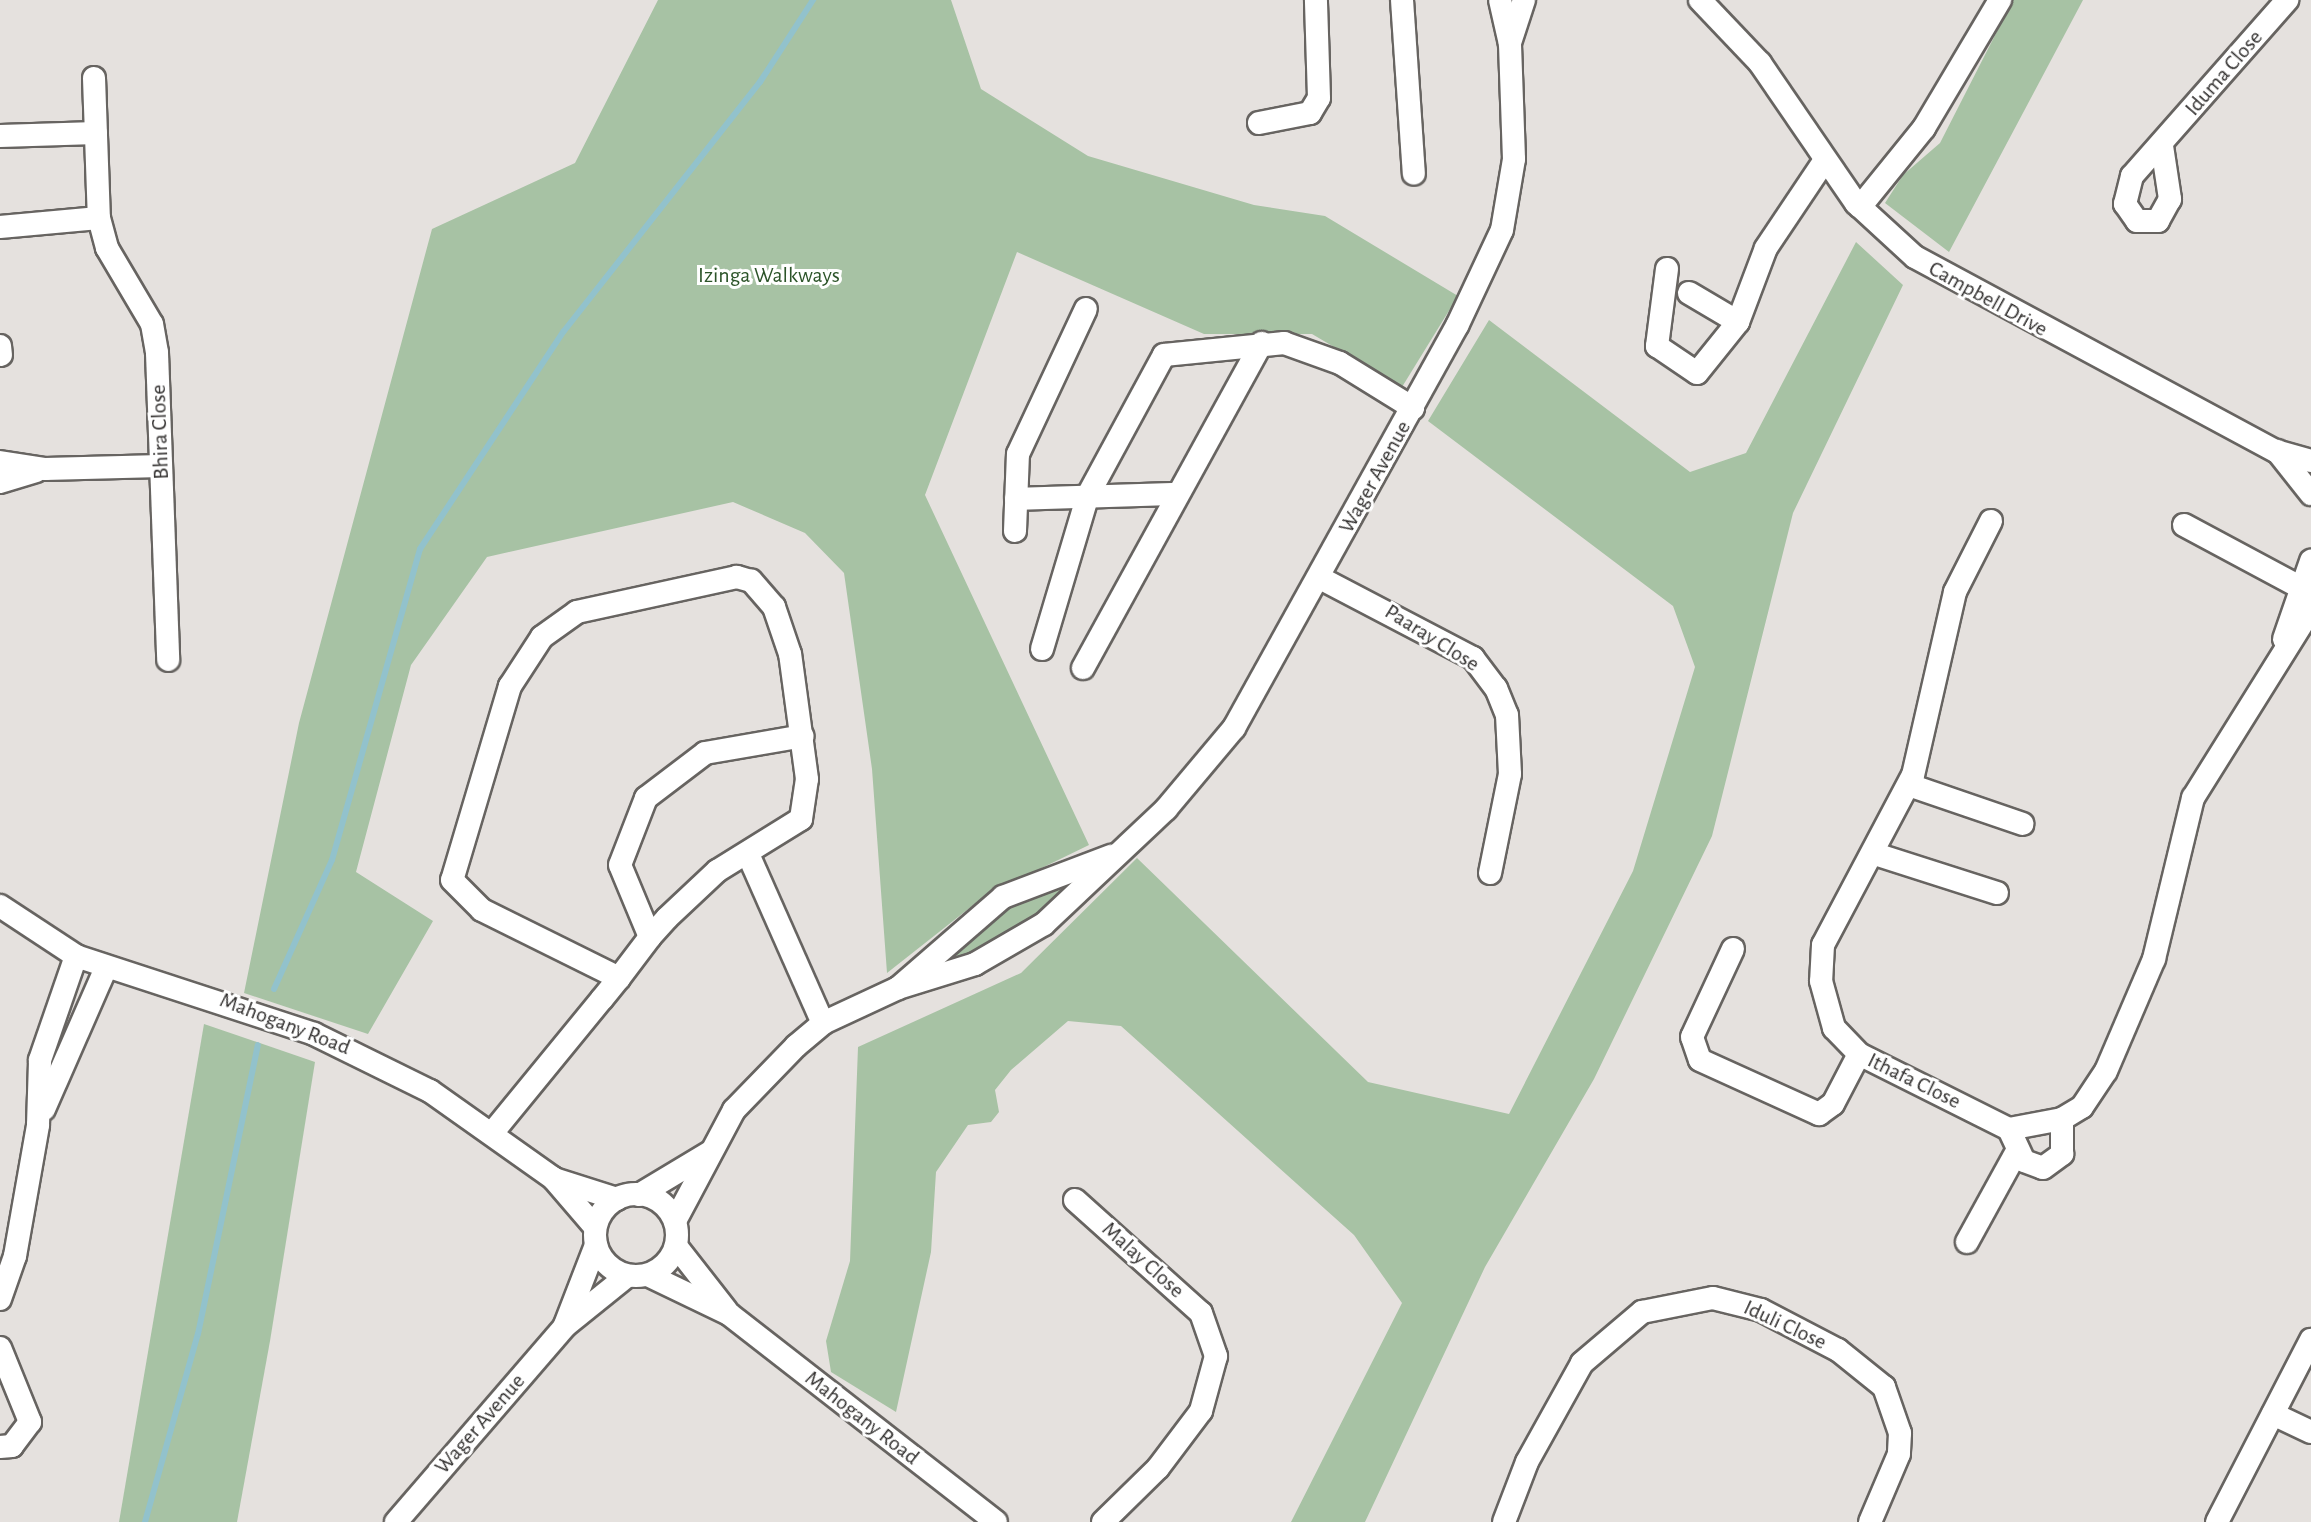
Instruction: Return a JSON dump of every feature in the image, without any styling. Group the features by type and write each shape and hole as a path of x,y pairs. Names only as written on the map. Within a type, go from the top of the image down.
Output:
{"street":[{"path":"1259,123 1310,113 1319,98 1316,0"},
{"path":"1402,0 1414,174"},
{"path":"1500,0 1510,44"},
{"path":"1510,44 1524,0"},
{"name":"Campbell Drive","path":"1700,0 1760,63 1860,207 1949,281 2276,451"},
{"path":"1860,207 1924,128 2000,0"},
{"name":"Iduma Close","path":"2162,146 2287,0"},
{"name":"Wager Avenue","path":"675,1221 734,1110 823,1023 898,988 950,974 1022,939 1214,756 1320,578 1413,408 1502,230 1514,159 1510,44"},
{"name":"Bhira Close","path":"94,78 99,218 107,248 152,324 168,660"},
{"path":"0,136 96,133"},
{"path":"1667,269 1656,340 1672,359 1703,371 1738,322 1766,248 1825,160"},
{"path":"0,227 99,218"},
{"path":"1689,293 1738,322"},
{"path":"1015,531 1018,454 1086,309"},
{"path":"1042,649 1088,495 1164,355 1262,343 1313,351 1413,408"},
{"path":"1083,668 1262,343"},
{"path":"2276,451 2311,461"},
{"path":"2276,451 2311,494"},
{"path":"0,462 45,469 161,466"},
{"path":"0,482 45,469"},
{"path":"1016,499 1177,494"},
{"name":"Ithafa Close","path":"1991,521 1964,566 1929,729 1909,785 1821,960 1834,1028 1859,1054 2009,1129"},
{"path":"2184,525 2305,591"},
{"path":"2062,1119 2062,1154 2054,1164 2033,1166 2017,1151 2009,1129 2062,1119 2094,1091 2127,1029 2154,959 2193,798 2283,644 2305,591 2311,561"},
{"path":"493,1132 619,978 650,937 717,871 801,819 808,795 803,736 774,607 762,589 737,577 577,612 522,659 452,880 482,910 619,978"},
{"name":"Paaray Close","path":"1320,578 1473,658 1496,688 1507,715 1510,774 1490,873"},
{"path":"2283,644 2311,609"},
{"path":"650,937 620,865 646,798 705,753 803,736"},
{"path":"1909,785 2023,824"},
{"path":"748,854 823,1023"},
{"path":"1875,854 1997,893"},
{"name":"Wager Avenue","path":"898,988 1003,897 1112,856"},
{"name":"Mahogany Road","path":"0,906 76,956 106,968 206,994 354,1050 493,1132 553,1178 595,1236"},
{"path":"1733,949 1692,1037 1700,1060 1819,1114 1833,1104 1859,1054"},
{"path":"0,1299 15,1256 38,1125 40,1060 76,956"},
{"path":"38,1125 106,968"},
{"path":"1967,1242 2017,1151"},
{"name":"Wager Avenue","path":"628,1197 709,1153"},
{"name":"Mahogany Road","path":"553,1178 628,1197"},
{"path":"628,1197 659,1201 675,1221 676,1246 637,1275 608,1266 595,1236 628,1197"},
{"name":"Malay Close","path":"1075,1200 1201,1313 1216,1356 1201,1411 1103,1522"},
{"name":"Wager Avenue","path":"565,1326 595,1236"},
{"name":"Mahogany Road","path":"676,1246 729,1314 996,1522"},
{"name":"Wager Avenue","path":"396,1522 565,1326 637,1275"},
{"name":"Mahogany Road","path":"637,1275 729,1314"},
{"name":"Iduli Close","path":"1504,1522 1527,1462 1582,1363 1642,1312 1713,1298 1761,1310 1838,1350 1884,1387 1900,1433 1899,1454 1870,1522"},
{"path":"2217,1522 2311,1340"},
{"path":"0,1348 30,1422 12,1446 0,1447"},
{"path":"2273,1414 2311,1432"}],"green space":[{"name":"Izinga Walkways","path":"658,0 951,0 981,89 1088,156 1254,205 1325,216 1458,296 1402,387 1312,334 1204,334 1017,252 925,495 1089,845 986,895 887,973 872,769 844,573 805,533 733,502 487,557 411,665 356,872 433,921 368,1034 244,993 299,723 432,229 575,163"},
{"path":"2013,0 2083,0 1949,252 1885,203 1903,175 1940,143"},
{"path":"1856,242 1903,285 1793,513 1712,836 1594,1079 1485,1267 1365,1522 1291,1522 1402,1303 1354,1235 1121,1026 1068,1021 1011,1070 995,1090 999,1112 991,1122 968,1125 936,1172 931,1252 896,1412 831,1372 826,1341 850,1261 858,1047 1021,973 1137,858 1368,1082 1509,1114 1633,871 1695,667 1673,606 1428,421 1489,320 1690,472 1746,453"},
{"path":"1073,877 1076,883 1019,933 938,971 950,947 996,911"},
{"path":"204,1024 315,1062 270,1341 237,1522 119,1522"}],"waterway":[{"path":"274,989 332,860 420,549 564,331 760,82 813,0"},
{"path":"145,1522 198,1334 258,1045"}]}
